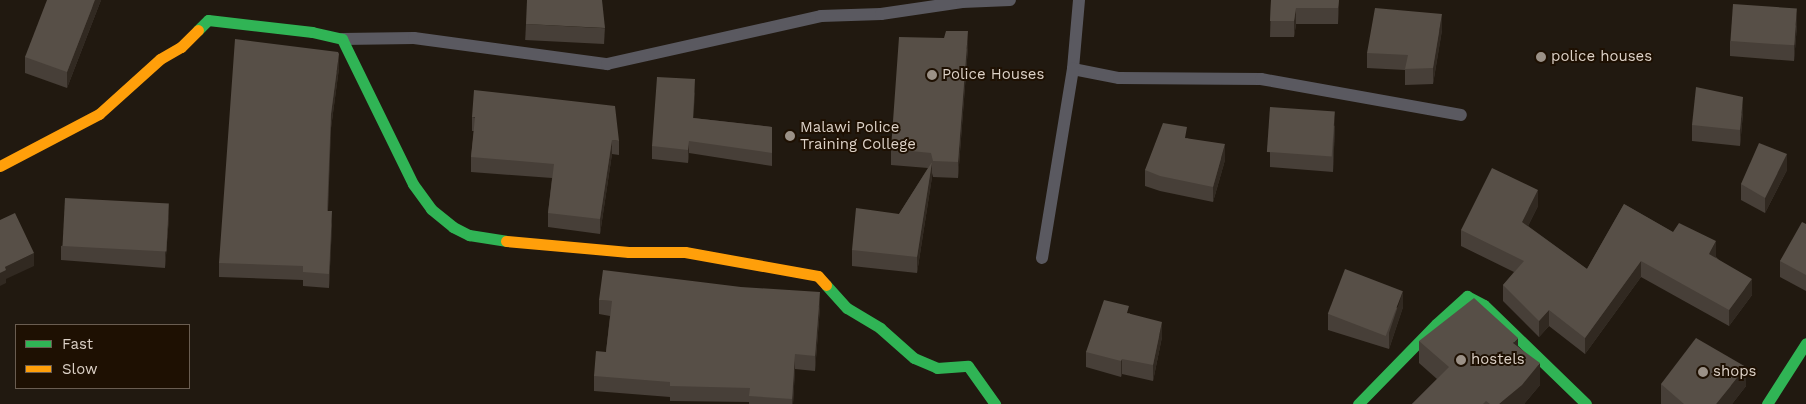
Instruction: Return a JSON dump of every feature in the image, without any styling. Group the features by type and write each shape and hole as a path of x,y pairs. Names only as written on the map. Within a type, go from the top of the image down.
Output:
{"street":[{"path":"0,166 100,114 160,59 181,47 208,20 312,32 342,39 413,184 431,209 453,227 468,235 514,242 629,252 685,252 818,276 847,308 880,328 914,358 937,368 968,366 995,404"},
{"path":"1358,404 1436,324 1467,296 1484,305 1586,404"},
{"path":"1767,404 1806,343"}],"lane":[{"path":"342,39 414,38 607,64 821,16 881,14 962,2 1010,0"},
{"path":"1042,258 1074,70 1079,0"},
{"path":"1074,70 1119,78 1261,79 1461,115"}],"building":[{"path":"47,0 95,0 67,72 25,57"},
{"path":"527,0 602,0 605,28 526,24"},
{"path":"1271,0 1339,0 1338,8 1296,8 1294,21 1270,21"},
{"path":"1733,4 1797,8 1794,45 1730,41"},
{"path":"1375,8 1442,14 1433,68 1405,69 1408,55 1367,53"},
{"path":"946,31 968,31 958,162 933,161 931,153 891,149 899,37 944,38"},
{"path":"235,39 338,52 339,54 331,114 327,211 332,211 329,274 303,272 303,266 219,263"},
{"path":"657,77 695,79 693,118 772,127 772,153 689,141 688,150 652,146"},
{"path":"1696,87 1743,97 1740,130 1692,125"},
{"path":"474,90 615,106 619,141 612,140 600,219 548,213 554,164 471,157 475,117 472,117"},
{"path":"1270,107 1335,112 1332,156 1267,152"},
{"path":"1163,123 1187,127 1185,138 1225,144 1213,187 1160,176 1145,170"},
{"path":"1759,143 1787,154 1765,198 1741,184"},
{"path":"932,162 917,257 852,250 856,208 899,214"},
{"path":"1492,168 1538,190 1522,222 1587,269 1624,204 1673,232 1679,223 1716,241 1709,254 1752,279 1729,310 1641,261 1585,338 1549,310 1539,321 1503,285 1524,261 1461,230"},
{"path":"65,198 169,203 166,251 62,246"},
{"path":"15,213 34,253 5,267 6,270 0,273 0,220"},
{"path":"1802,222 1806,224 1806,275 1780,261"},
{"path":"1345,269 1403,291 1386,336 1328,314"},
{"path":"603,270 741,287 820,292 815,356 795,354 792,399 749,396 750,388 670,386 670,382 594,376 596,351 606,352 612,301 599,300"},
{"path":"1474,298 1518,338 1513,343 1540,363 1522,385 1499,404 1490,404 1486,401 1483,404 1412,404 1449,367 1419,341"},
{"path":"1104,300 1129,306 1127,313 1162,322 1153,365 1122,359 1121,361 1086,352"},
{"path":"1696,338 1746,367 1716,404 1684,404 1661,384"}],"traffic: fast":[{"path":"198,30 208,20 312,32 342,39 413,184 431,209 453,227 469,235 506,241"},
{"path":"826,285 847,308 880,328 914,358 937,368 968,366 995,404"},
{"path":"1358,404 1436,324 1467,296 1484,305 1586,404"},
{"path":"1767,404 1806,343"}],"traffic: slow":[{"path":"0,166 99,114 160,59 181,47 198,30"},
{"path":"506,241 629,252 685,252 818,276 826,285"}],"place":[{"name":"police houses","path":"1541,57"},
{"name":"Police Houses","path":"932,75"},
{"name":"Malawi Police Training College","path":"790,136"},
{"name":"hostels","path":"1461,360"},
{"name":"shops","path":"1703,372"}]}
